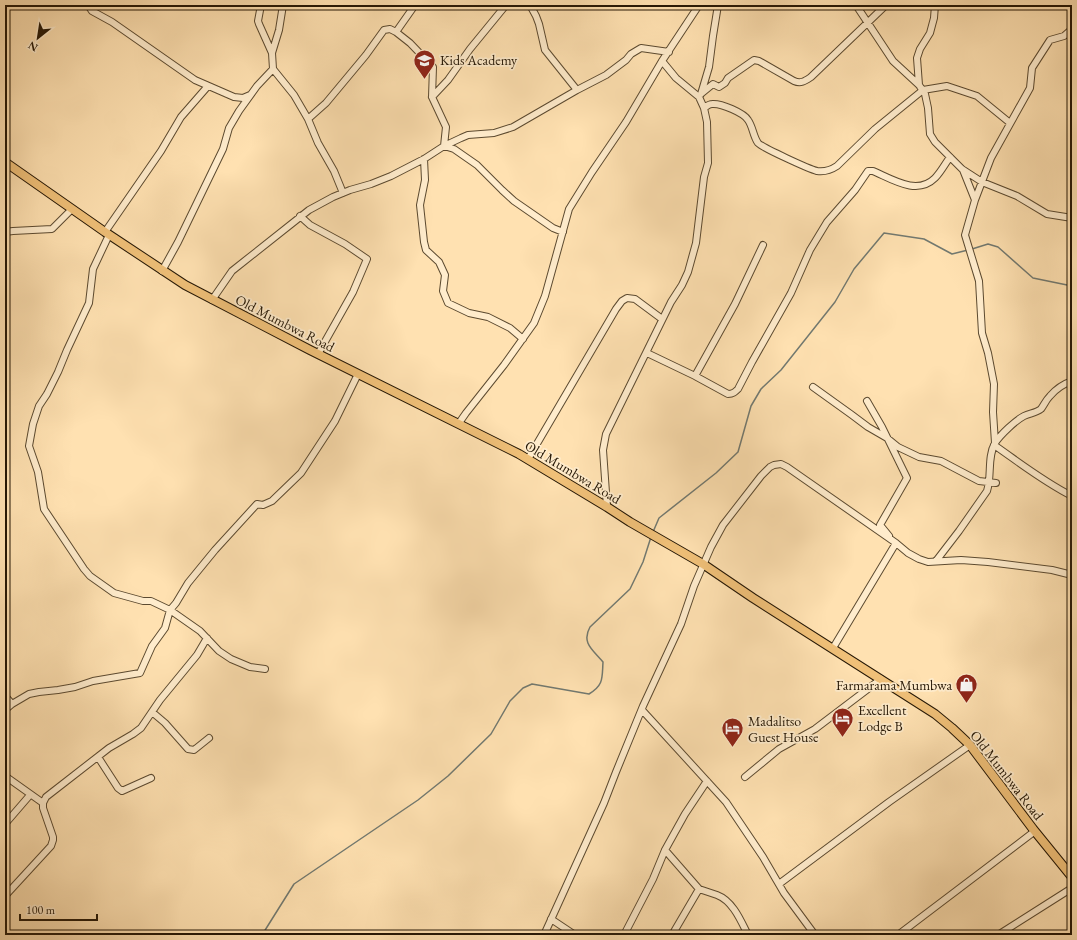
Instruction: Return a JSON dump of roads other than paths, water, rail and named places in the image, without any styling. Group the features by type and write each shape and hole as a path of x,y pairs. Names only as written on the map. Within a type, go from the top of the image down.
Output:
{"main road":[{"name":"Old Mumbwa Road","path":"5,162 72,210 162,271 212,300 528,459 607,506 630,522 703,564 753,598 934,714 970,745 1072,877"}],"street":[{"path":"91,5 91,10 95,13 112,22 195,80 238,98 251,95"},
{"path":"261,5 258,21 272,53 274,68 294,95 308,119 318,143 334,171 343,193"},
{"path":"272,53 279,30 283,5"},
{"path":"396,32 415,5"},
{"path":"432,97 448,80 470,49 506,5"},
{"path":"530,5 536,16 541,32 544,50 577,90"},
{"path":"459,424 466,412 504,365 534,323 545,296 570,209 592,172 626,122 662,61 699,5"},
{"path":"607,506 604,442 613,418 646,353 650,342 671,302 682,285 688,272 696,243 704,177 708,163 707,122 701,95 709,67 718,5"},
{"path":"856,5 893,61 921,88 925,94 931,137 962,169 982,182 1017,196 1047,214 1072,218"},
{"path":"701,95 713,84 718,87 725,83 728,78 754,60 759,60 794,81 799,83 804,82 886,5"},
{"path":"921,88 917,58 920,49 930,33 934,18 935,5"},
{"path":"308,119 326,103 366,55 384,30 390,29 410,43 433,67 432,97 446,127 444,146"},
{"path":"936,561 980,502 989,483 991,461 995,444 993,412 994,384 982,333 979,281 966,240 966,231 975,200 991,158 1030,88 1032,68 1050,40 1064,36 1072,29"},
{"path":"212,300 232,271 309,210 343,193 382,181 424,159 444,146 468,136 494,133 513,127 606,75 626,60 631,54 641,48 669,52"},
{"path":"662,61 676,78 701,95"},
{"path":"162,271 178,242 223,149 229,128 251,95 274,68"},
{"path":"208,86 181,117 161,151 107,233 104,248 93,269 89,304 58,372 39,406 32,424 30,446 38,472 44,509 84,570 90,576 114,593 143,601 151,601 170,610 172,613 200,631 219,651 231,660 250,667 265,669"},
{"path":"704,108 711,104 720,104 740,113 747,118 756,139 762,145 806,167 818,171 826,171 837,166 875,129 921,88 947,86 977,96 1010,123"},
{"path":"444,146 454,149 477,165 514,201 553,228 563,232"},
{"path":"646,353 695,376 728,394 732,394 738,389 791,293 810,250 824,227 832,215 855,190 868,171 873,171 908,186 918,186 929,183 933,180 950,157"},
{"path":"424,159 425,180 420,205 424,242 426,250 440,262 446,275 443,291 448,303 469,313 488,317 510,328 523,339"},
{"path":"962,169 975,200"},
{"path":"5,232 52,229 72,210"},
{"path":"300,216 310,225 345,244 367,259 353,292 318,354"},
{"path":"695,376 735,304 763,245"},
{"path":"528,459 622,301 628,298 635,299 662,319"},
{"path":"5,710 29,694 75,687 92,681 140,673 152,646 164,628 170,610 188,583 215,550 257,504 263,505 272,501 301,473 335,421 358,374"},
{"path":"995,444 1018,419 1041,409 1056,390 1063,384 1072,381"},
{"path":"813,386 868,427 887,438 898,447 919,457 941,461 979,481 996,483"},
{"path":"867,401 907,478 880,525 896,543"},
{"path":"995,444 1042,479 1072,496"},
{"path":"544,935 604,803 642,710 681,624 703,564 723,525 756,482 770,467 781,464 787,467 908,553 919,559 928,562 961,560 988,562 1072,574"},
{"path":"833,648 896,543"},
{"path":"5,896 51,846 53,840 43,808 43,803 46,798 109,748 141,728 160,700 193,660 207,638"},
{"path":"745,777 779,749 815,729 881,679"},
{"path":"5,696 12,704"},
{"path":"642,710 726,802 812,934"},
{"path":"152,712 165,723 188,748 194,750 209,738"},
{"path":"779,884 889,802 970,745"},
{"path":"98,757 122,792 151,778"},
{"path":"5,776 43,803"},
{"path":"624,935 654,878 665,850 685,814 707,781"},
{"path":"5,824 30,794"},
{"path":"898,935 1035,831"},
{"path":"665,850 699,889 717,895 726,901 737,915 748,935"},
{"path":"998,935 1072,888"},
{"path":"681,935 673,932 699,889"},
{"path":"551,919 575,935"}],"waterway":[{"path":"653,532 659,518 716,473 738,452 751,406 761,389 781,370 835,302 854,269 884,233 924,239 952,254 968,250"},
{"path":"972,249 988,244 998,247 1033,278 1072,286"},
{"path":"262,935 294,884 418,800 448,776 491,734 510,701 523,688 532,684 589,694 594,691 601,681 603,662 589,646 587,638 590,627 630,589 643,562 651,537"}],"place":[{"name":"Kids Academy","path":"424,80"},
{"name":"Farmarama Mumbwa","path":"967,704"},
{"name":"Excellent Lodge B","path":"842,738"},
{"name":"Madalitso Guest House","path":"733,748"}]}
